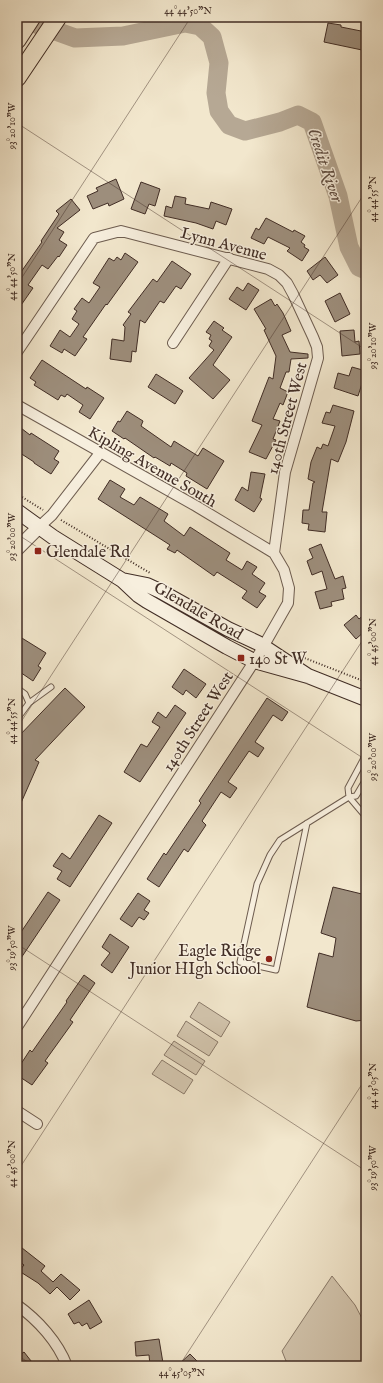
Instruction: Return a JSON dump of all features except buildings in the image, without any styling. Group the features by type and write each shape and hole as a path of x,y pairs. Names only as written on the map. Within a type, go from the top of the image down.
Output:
{"highway":[{"path":"17,40 32,17"},
{"path":"17,78 58,17"}],"main road":[{"name":"Glendale Road","path":"17,511 122,580 147,601 214,640 254,661 308,676 366,699"},
{"name":"Glendale Road","path":"122,580 147,585 160,591 228,629 263,646 308,676"}],"street":[{"name":"Lynn Avenue","path":"17,352 94,238 121,232 229,258 268,269 279,275 287,283 294,294 314,337 318,358"},
{"path":"173,343 229,258"},
{"name":"140th Street West","path":"17,1027 254,661 288,603 289,588 284,570 274,553 285,472 318,358"},
{"name":"Kipling Avenue South","path":"17,405 196,506 274,553"},
{"path":"17,549 52,515 100,453"},
{"path":"17,1111 37,1124"},
{"path":"17,1305 46,1332 64,1358 67,1366"}],"lane":[{"path":"17,719 29,703 51,687"},
{"path":"17,688 25,694 29,703"},
{"path":"366,751 363,760 348,788 349,798 366,817"},
{"path":"307,823 276,970 240,962 257,884 270,855 280,840 307,823 349,798 356,796 366,779"}],"shaded area":[{"path":"199,1002 230,1022 221,1037 190,1017"},
{"path":"186,1021 218,1042 209,1056 177,1036"},
{"path":"174,1041 205,1061 196,1075 164,1055"},
{"path":"162,1060 193,1080 184,1094 152,1074"},
{"path":"332,1276 355,1305 366,1326 366,1366 295,1366 286,1361 282,1351"}],"waterway":[{"name":"Credit River","path":"21,17 75,38 123,36 185,23 200,26 212,37 219,63 216,93 219,111 229,125 245,131 280,122 298,115 312,122 338,196 349,247 359,267 366,270"}],"place":[{"name":"Glendale Rd","path":"38,551"},
{"name":"140 St W","path":"241,658"},
{"name":"Eagle Ridge Junior HIgh School","path":"269,959"}]}
